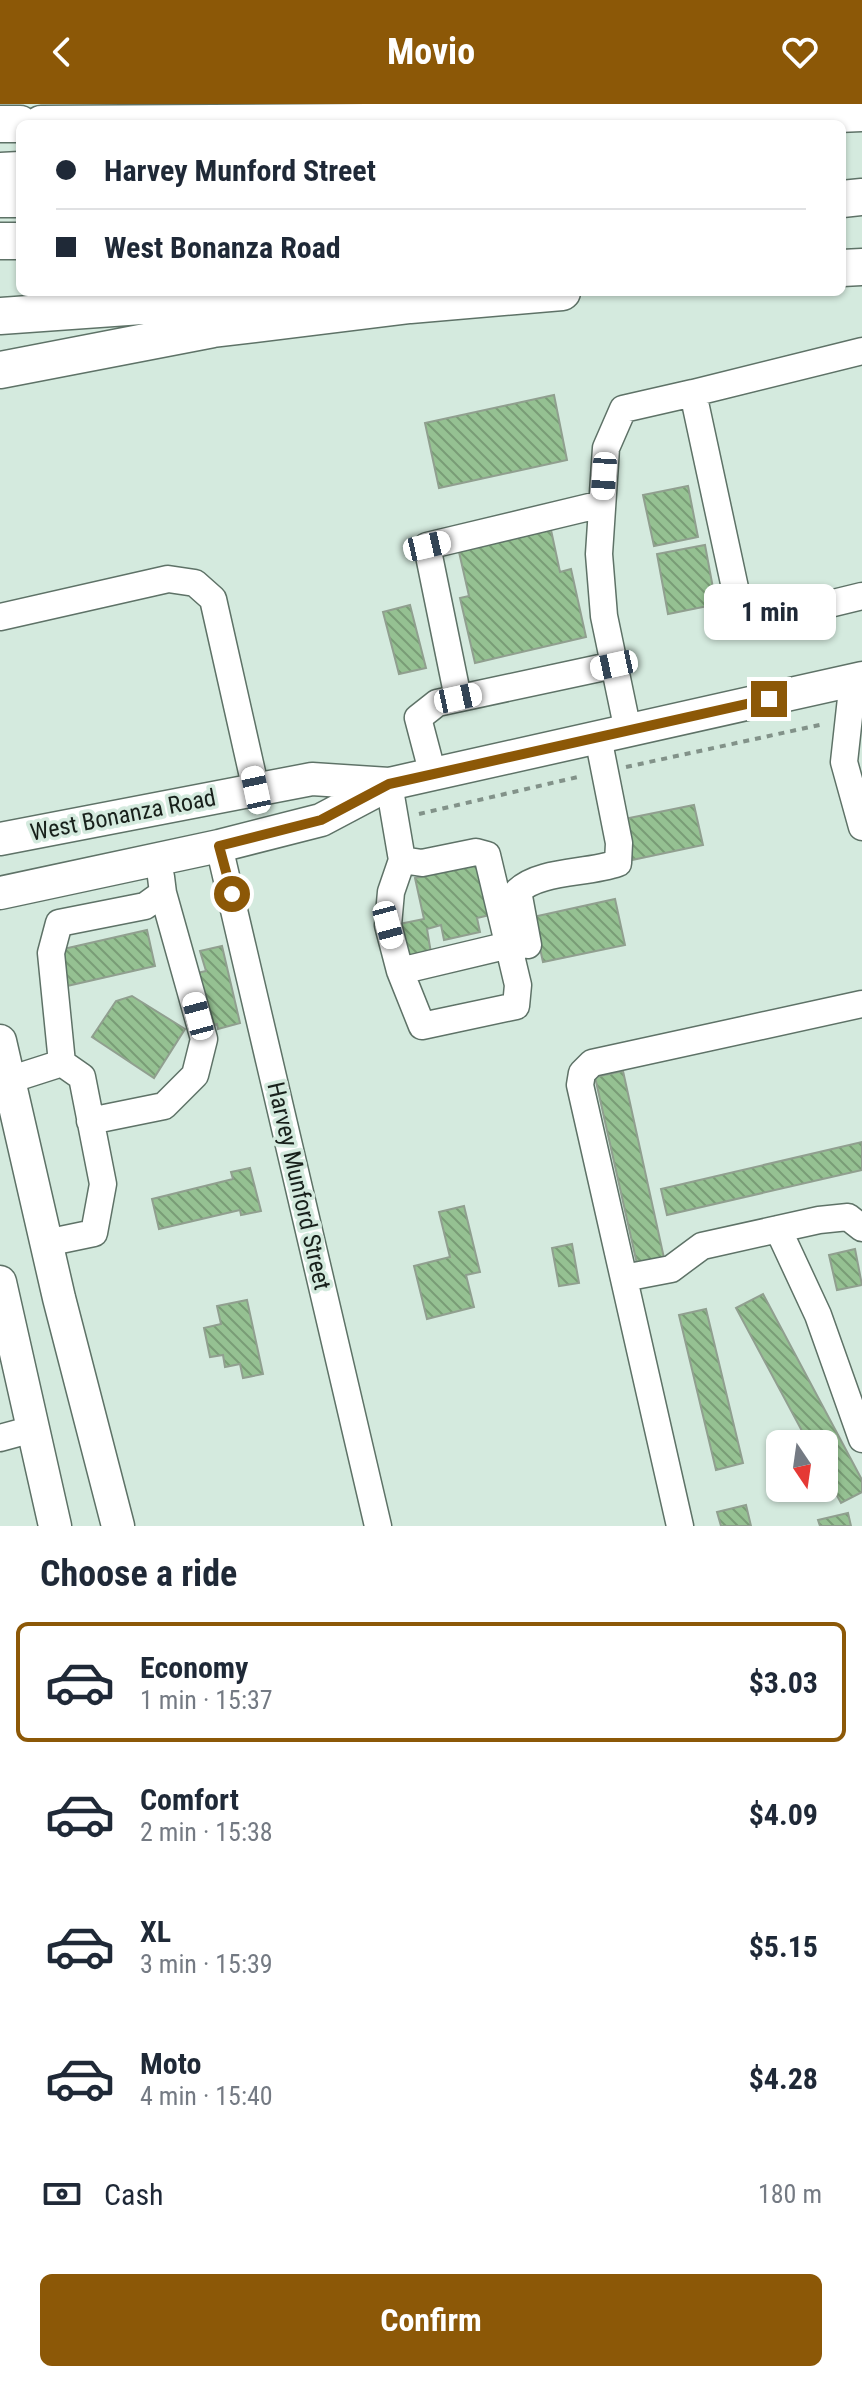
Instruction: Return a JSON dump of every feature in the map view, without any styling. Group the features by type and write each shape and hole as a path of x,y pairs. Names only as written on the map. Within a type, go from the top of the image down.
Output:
{"highway":[{"path":"693,120 850,113"},
{"path":"778,120 850,113"},
{"path":"0,316 279,296"},
{"path":"0,370 213,329 410,305 515,296"}],"main road":[{"name":"West Bonanza Road","path":"0,839 312,779 389,784 859,684"},
{"name":"West Bonanza Road","path":"0,893 219,846 321,820 389,784"},
{"path":"0,1041 46,1243 118,1526"},
{"path":"0,1282 55,1526"}],"street":[{"path":"389,784 402,860 391,892 388,925 400,971 422,1026 516,1006 518,891 529,880 618,863 619,843 605,771 613,734 614,665 604,616 599,554 606,448 623,409 862,351"},
{"path":"693,393 743,625 862,596"},
{"path":"458,698 427,546 602,504"},
{"path":"0,617 168,579 195,583 213,599 256,790"},
{"path":"433,775 418,718 437,703 614,665"},
{"path":"859,684 849,718 844,762 862,827"},
{"name":"Harvey Munford Street","path":"219,846 378,1526"},
{"path":"402,860 422,863 476,852 487,855 518,945"},
{"path":"90,1121 164,1106 195,1075 204,1039 163,893 160,858"},
{"path":"46,1243 94,1233 103,1184 82,1077 62,1063 51,953 59,923 145,906 163,893"},
{"path":"400,971 518,945"},
{"path":"680,1526 580,1085 582,1073 592,1063 862,1004"},
{"path":"9,1080 62,1063"},
{"path":"624,1278 671,1269 702,1246 778,1229 848,1217 862,1228"},
{"path":"778,1229 818,1315 862,1439"},
{"path":"0,1438 33,1429"}],"path":[{"path":"395,820 849,718"}],"building":[{"path":"554,395 567,460 439,488 425,423"},
{"path":"688,486 698,537 654,546 643,495"},
{"path":"551,530 560,572 571,569 586,637 475,663 460,598 469,596 459,552"},
{"path":"705,545 713,605 668,614 657,554"},
{"path":"410,605 426,668 399,674 383,612"},
{"path":"694,805 703,845 632,860 624,819"},
{"path":"483,864 494,914 477,918 480,932 444,940 441,925 427,929 431,953 401,959 394,925 424,919 415,878"},
{"path":"615,899 625,945 543,962 533,917"},
{"path":"147,930 155,966 67,986 59,950"},
{"path":"222,946 240,1023 218,1029 217,1024 209,1026 197,973 206,971 200,951"},
{"path":"132,996 185,1029 154,1078 92,1037 116,1001"},
{"path":"623,1071 664,1258 637,1264 595,1077"},
{"path":"862,1142 862,1170 667,1215 661,1189"},
{"path":"250,1168 261,1211 241,1215 240,1210 159,1229 152,1199 233,1179 231,1172"},
{"path":"464,1206 480,1272 466,1275 474,1307 427,1319 414,1266 450,1257 439,1212"},
{"path":"572,1244 579,1283 559,1286 552,1248"},
{"path":"855,1249 862,1285 837,1290 829,1255"},
{"path":"763,1294 835,1430 801,1430 736,1308"},
{"path":"247,1300 263,1374 243,1378 240,1364 225,1367 223,1355 210,1357 204,1328 221,1324 217,1306"},
{"path":"706,1309 743,1463 716,1470 679,1315"},
{"path":"838,1435 862,1480 862,1492 841,1503 838,1498"},
{"path":"746,1505 751,1526 721,1526 717,1512"},
{"path":"848,1513 851,1526 820,1526 818,1520"}],"route":[{"path":"232,894 219,846 321,820 389,784 769,699"}]}
